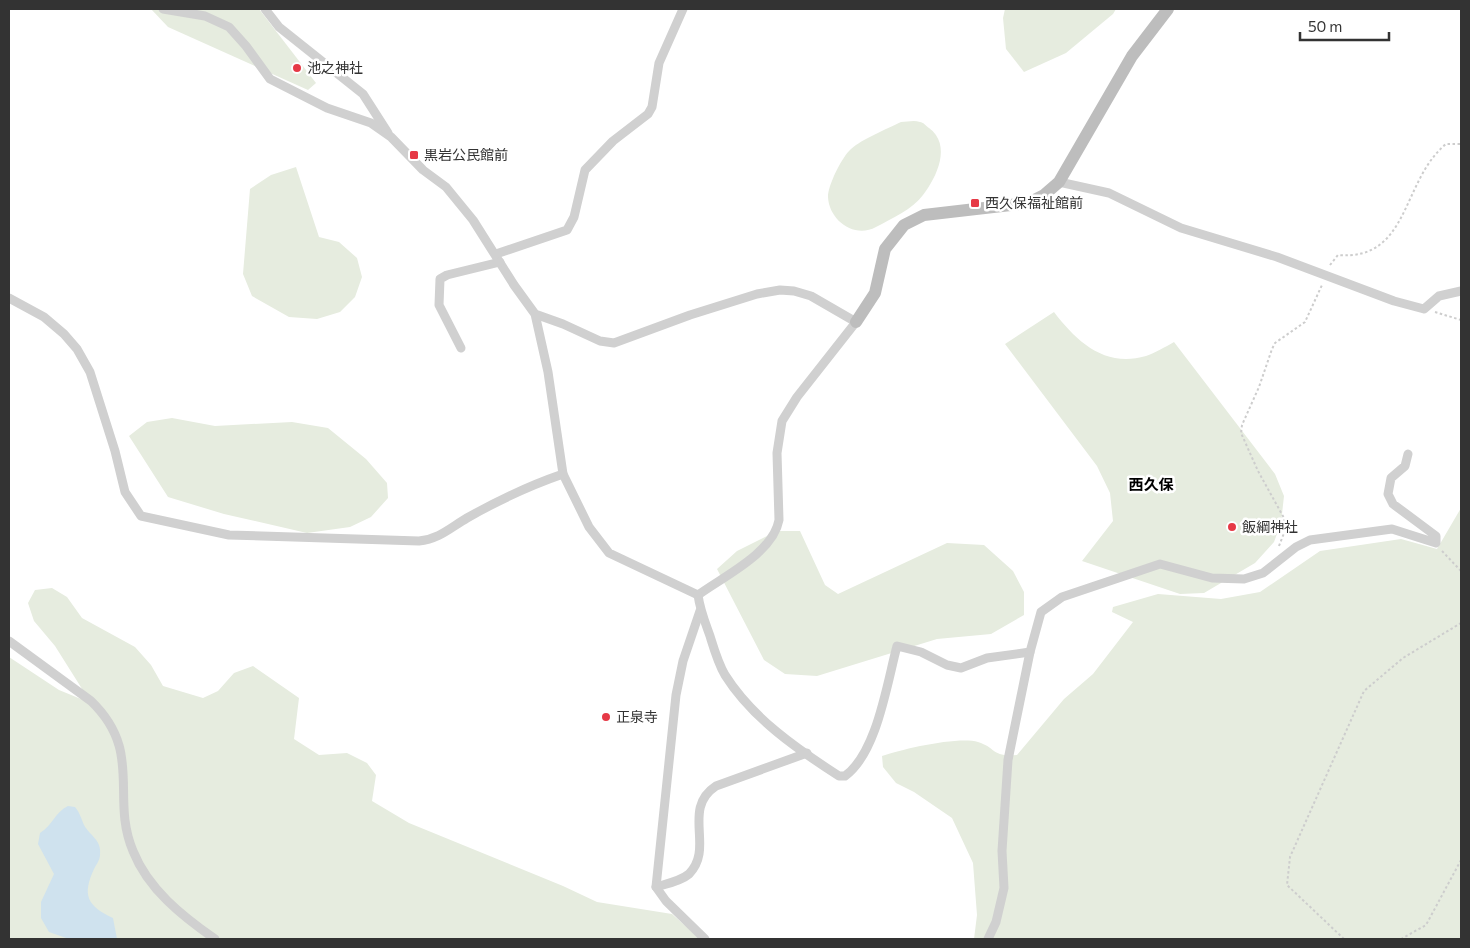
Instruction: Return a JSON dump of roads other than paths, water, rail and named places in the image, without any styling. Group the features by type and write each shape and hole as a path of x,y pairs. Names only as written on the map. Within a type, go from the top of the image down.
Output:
{"street":[{"path":"163,9 205,16 228,27 246,46 270,79 327,108 370,123 391,137"},
{"path":"265,9 279,26 363,94 391,137 423,170 446,187 473,220 514,285 535,314 548,372 563,474 588,527 609,553 698,595"},
{"path":"460,348 439,305 440,279 446,274 498,258 567,230 574,217 585,170 613,141 648,114 652,107 659,63 682,9"},
{"path":"698,595 761,550 774,536 779,520 777,453 782,421 797,397 856,322 875,293 885,249 904,225 924,215 1028,203 1044,195 1059,182 1070,166 1105,99 1126,65 1168,9"},
{"path":"1059,182 1110,193 1181,228 1324,274 1394,301 1424,309 1439,296 1461,291"},
{"path":"535,314 563,324 600,341 614,343 690,315 757,294 788,290 811,296 856,322"},
{"path":"9,298 44,317 64,334 90,372 115,451 125,492 141,516 230,535 425,540 445,533 468,518 563,474"},
{"path":"988,939 996,922 1004,888 1002,851 1008,760 1038,619 1048,606 1068,595 1153,565 1170,565 1212,578 1244,579 1263,573 1296,547 1310,540 1392,528 1436,543 1436,536 1393,504 1388,494 1391,478 1405,466 1408,454"},
{"path":"698,595 700,611 719,664 737,693 770,726 840,776 845,776 849,773 874,732 879,720 897,646 921,652 948,665 961,668 987,658 1030,652"},
{"path":"700,611 683,662 676,695 656,887 666,901 705,939"},
{"path":"9,641 91,701 103,712 114,731 122,752 126,825 132,850 148,878 172,906 215,939"},
{"path":"656,887 685,877 692,869 698,852 700,832 698,813 700,804 709,791 725,782 757,773 807,753"}],"water":[{"path":"68,806 75,807 86,829 95,838 99,846 99,861 88,886 89,899 97,909 113,918 117,939 69,939 49,932 41,918 41,902 54,874 38,844 40,833"}],"place":[{"name":"池之神社","path":"297,68"},
{"name":"黒岩公民館前","path":"414,155"},
{"name":"西久保福祉館前","path":"975,203"},
{"name":"飯綱神社","path":"1232,527"},
{"name":"正泉寺","path":"606,717"}],"district":[{"name":"西久保","path":"1151,485"}]}
